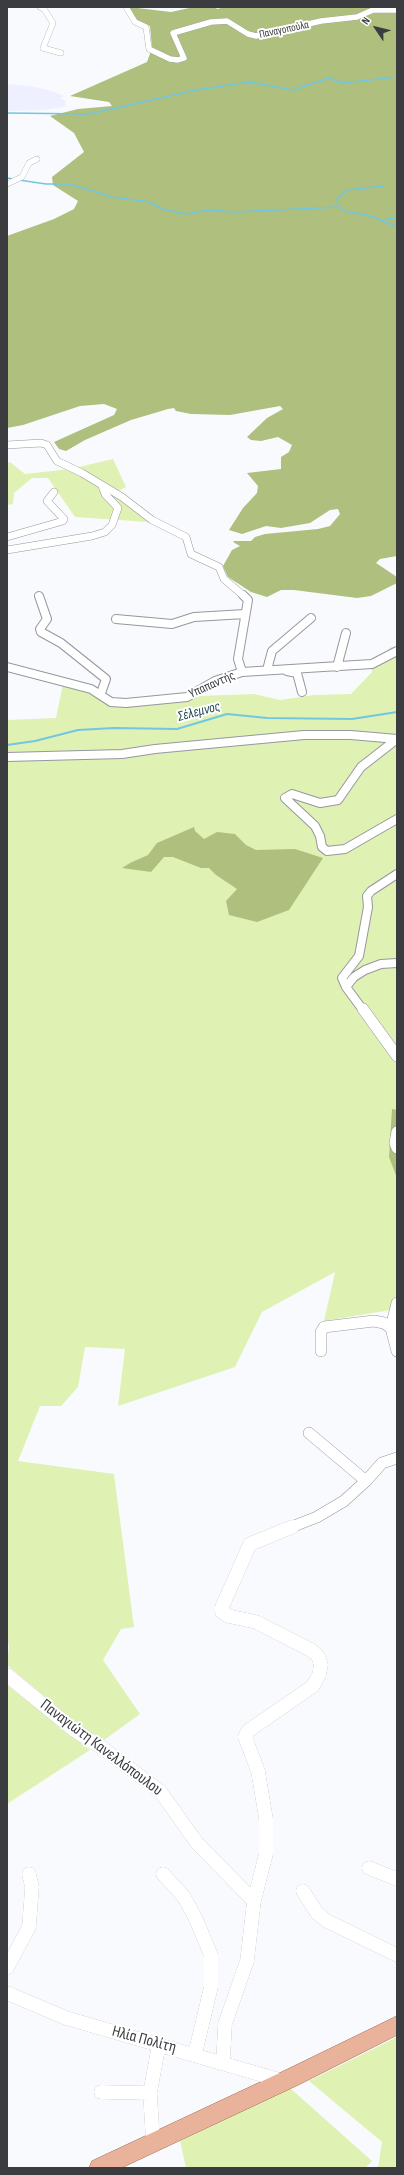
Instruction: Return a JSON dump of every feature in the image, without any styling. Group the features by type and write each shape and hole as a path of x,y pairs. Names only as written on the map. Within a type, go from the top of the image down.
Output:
{"main road":[{"path":"99,2168 293,2077 397,2025"}],"street":[{"path":"40,7 44,9 53,23 43,48 61,53"},
{"name":"Παναγοπούλα","path":"126,7 135,22 146,27 149,49 165,55 170,59 178,60 184,58 173,32 211,22 227,21 250,35 256,36 321,21 357,17 372,10 397,10"},
{"path":"7,184 22,176 29,163 37,159"},
{"path":"7,445 48,445 57,461 77,470 122,497 152,520 186,537 189,542 191,554 219,567 224,579 246,597 249,604 245,614 238,659 242,672"},
{"path":"7,550 92,536 105,532 112,526 118,508 105,494 102,485"},
{"path":"7,537 63,521 64,519 47,501 54,492"},
{"path":"39,596 47,619 40,629 41,632 61,644 106,679 101,693"},
{"path":"116,619 172,624 194,617 245,614"},
{"path":"302,692 296,673 271,669 272,651 311,618"},
{"path":"337,666 346,633"},
{"name":"Υπαπαντής","path":"7,668 92,689 101,693 108,701 115,703 181,698 194,694 225,677 242,672 375,663 397,651"},
{"path":"7,757 122,754 155,749 230,744 304,735 351,735 397,739"},
{"path":"397,739 360,767 338,800 320,803 292,794 285,798 315,826 320,836 322,847 327,851 338,851 345,848 397,819"},
{"path":"397,874 370,891 366,896 368,907 359,956 343,976 342,980 397,1056"},
{"path":"346,987 354,977 365,970 381,964 397,963"},
{"path":"397,1132 395,1143 397,1148"},
{"path":"397,1302 391,1328 391,1334 397,1351"},
{"path":"321,1351 320,1332 324,1327 374,1321 384,1323 391,1328"},
{"path":"309,1433 366,1481"},
{"path":"223,2062 225,2024 247,1961 254,1901 266,1854 266,1819 258,1771 247,1746 245,1737 248,1731 313,1686 320,1675 321,1665 318,1656 311,1650 256,1622 228,1616 222,1612 222,1607 250,1544 318,1517 344,1501 366,1481 382,1463 397,1458"},
{"name":"Παναγιώτη Κανελλόπουλου","path":"7,1675 74,1730 104,1749 160,1791 197,1843 254,1901"},
{"path":"369,1868 397,1879"},
{"path":"7,1968 29,1927 32,1887 29,1874"},
{"path":"163,1874 184,1897 195,1917 211,1955 212,1987 195,2054"},
{"path":"303,1891 317,1913 327,1921 397,1955"},
{"name":"Ηλία Πολίτη","path":"7,1993 55,2014 223,2062 283,2081"},
{"path":"153,2143 150,2093 159,2044"},
{"path":"101,2092 150,2093"}],"shaded area":[{"path":"7,84 30,86 52,91 64,96 60,98 66,101 65,107 43,110 7,111"}],"green space":[{"path":"129,7 171,12 194,7 212,7 218,9 223,7 397,7 397,556 380,559 376,563 397,577 397,583 371,596 357,598 294,590 281,590 267,597 251,592 228,577 223,566 232,550 240,546 233,542 234,541 251,541 255,537 265,534 318,529 330,526 340,514 338,509 330,510 310,523 281,528 266,526 242,534 229,530 243,508 257,493 258,486 247,473 281,469 281,457 289,452 292,445 278,437 261,441 251,440 247,437 267,418 283,409 280,406 230,415 191,414 176,411 174,408 168,409 131,420 85,440 66,451 59,449 54,442 114,415 117,409 104,404 80,406 23,425 7,428 7,236 54,219 74,209 78,201 53,185 52,177 84,152 74,133 50,116 78,109 112,106 109,102 70,96 147,62 152,48 150,26 137,22"},
{"path":"113,459 126,487 117,492 148,522 75,517 48,478 32,478 14,493 13,504 7,505 7,463 10,462 25,474 70,469"},
{"path":"391,647 397,647 397,1309 324,1321 335,1272 262,1312 235,1367 118,1406 125,1349 85,1347 78,1387 61,1406 40,1406 18,1461 114,1474 134,1627 121,1629 103,1660 140,1714 100,1743 7,1665 9,1646 7,1641 7,720 56,718 64,679 99,688 109,699 122,700 186,694 195,690 199,696 254,694 280,700 314,695 351,694 372,672 368,660 378,659"},
{"path":"194,827 195,831 204,839 217,832 235,834 246,845 256,850 295,849 323,858 289,910 257,922 229,915 226,901 237,889 216,875 209,868 201,868 173,857 164,857 151,872 122,868 148,855 157,843"},
{"path":"392,1109 397,1110 397,1178 389,1157"},
{"path":"7,1685 90,1750 7,1804"},
{"path":"397,2037 397,2168 378,2168 382,2142 309,2081"},
{"path":"290,2088 372,2161 365,2168 186,2168 180,2141"}],"waterway":[{"path":"7,113 89,114 196,90 250,82 293,90 329,78 342,83 397,77"},
{"path":"7,178 14,179"},
{"path":"19,180 46,184 70,184 112,197 150,202 162,209 186,214 210,210 234,212 338,207"},
{"path":"338,207 337,199 347,190 384,186"},
{"path":"338,207 344,211 371,216 397,227"},
{"path":"382,220 397,218"},
{"name":"Σέλεμνος","path":"7,745 35,741 78,730 114,728 177,729 227,714 267,718 352,719 397,712"}]}
